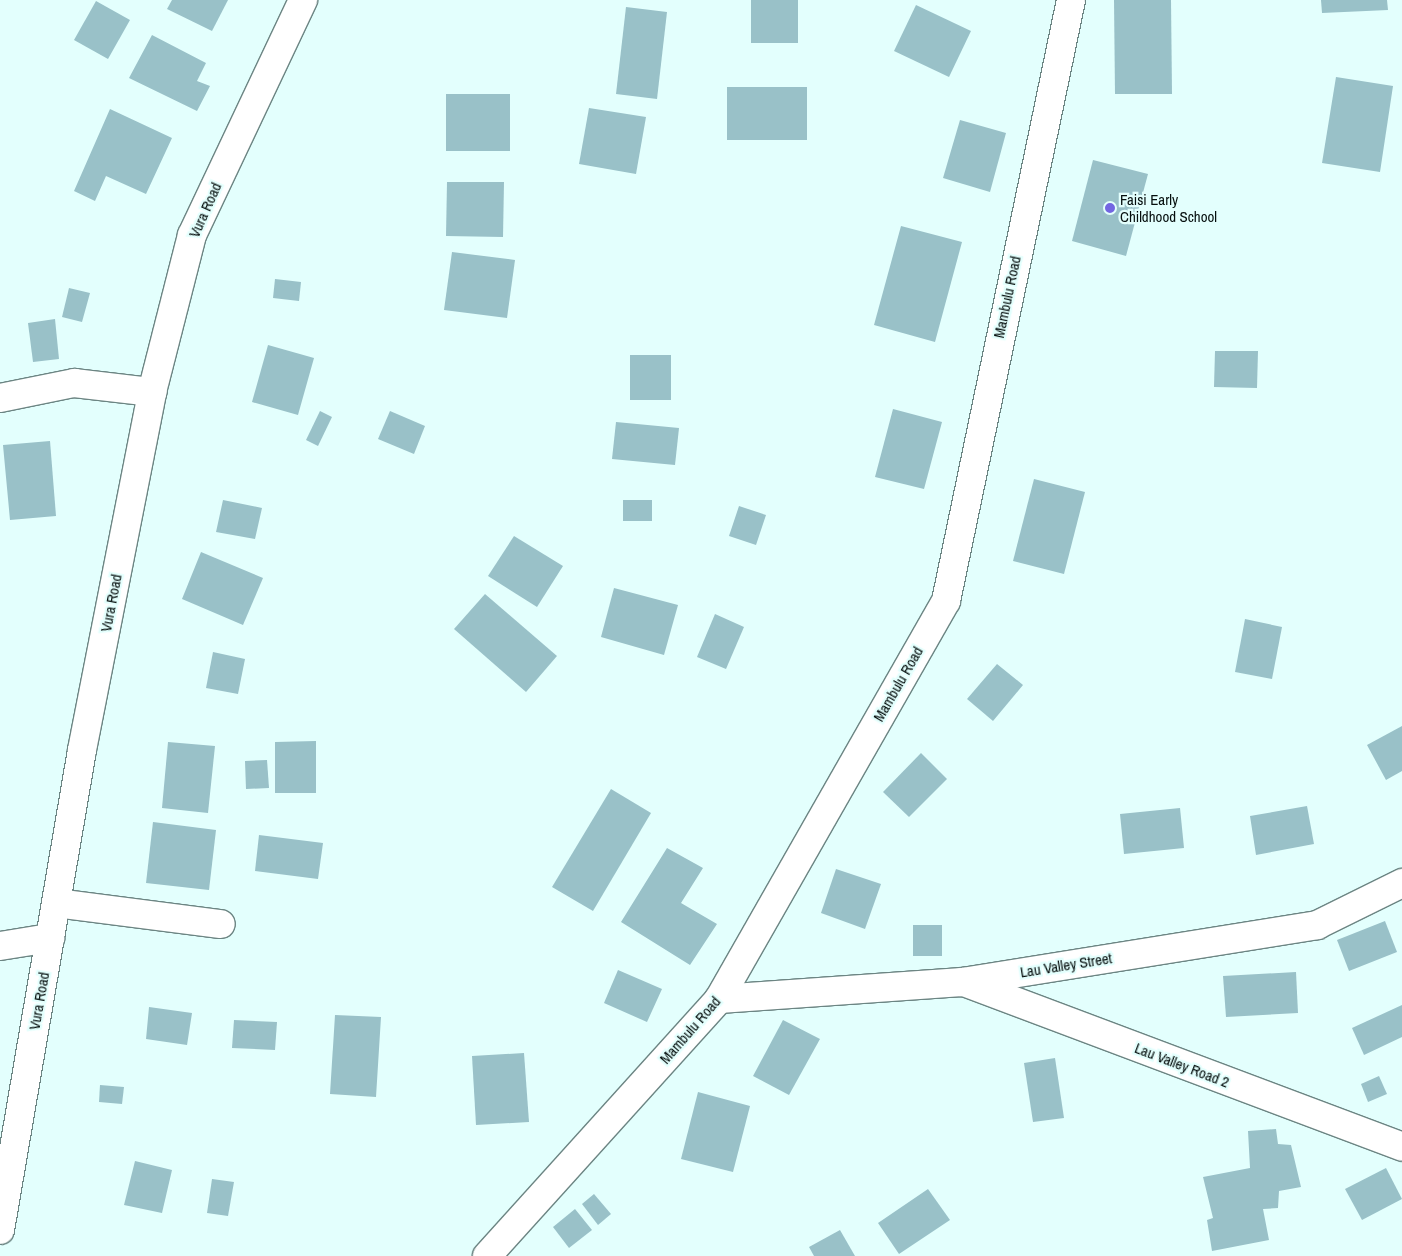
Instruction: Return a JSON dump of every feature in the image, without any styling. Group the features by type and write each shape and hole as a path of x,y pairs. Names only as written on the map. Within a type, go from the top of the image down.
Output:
{"street":[{"name":"Vura Road","path":"1,1222 56,903 152,392 192,235 303,0"},
{"name":"Mambulu Road","path":"487,1256 719,999 946,601 1071,0"},
{"path":"0,398 74,383 152,392"},
{"name":"Lau Valley Street","path":"719,999 962,982 1317,925 1402,883"},
{"path":"56,903 221,924"},
{"path":"0,946 50,938"},
{"name":"Lau Valley Road 2","path":"962,982 1402,1148"}],"building":[{"path":"172,0 228,0 212,31 167,9"},
{"path":"751,0 798,0 798,43 751,43"},
{"path":"1114,0 1171,0 1172,94 1115,94"},
{"path":"1321,0 1387,0 1388,10 1322,13"},
{"path":"96,1 130,20 108,59 74,40"},
{"path":"916,5 971,31 949,77 894,51"},
{"path":"626,7 667,12 657,99 616,94"},
{"path":"152,35 206,63 197,81 210,86 197,111 129,78"},
{"path":"1336,77 1393,86 1380,172 1322,163"},
{"path":"727,87 807,87 807,140 727,140"},
{"path":"446,94 510,94 510,151 446,151"},
{"path":"589,108 646,117 636,174 579,164"},
{"path":"110,109 172,138 146,194 106,176 95,201 74,191"},
{"path":"960,120 1006,133 990,192 943,178"},
{"name":"Faisi Early Childhood School","path":"1093,160 1148,174 1126,256 1072,241"},
{"path":"447,182 504,182 503,237 446,236"},
{"path":"901,226 962,242 935,342 874,325"},
{"path":"452,252 515,260 507,318 444,310"},
{"path":"275,279 301,282 299,301 273,298"},
{"path":"69,288 90,293 82,322 62,317"},
{"path":"55,319 59,359 33,362 28,323"},
{"path":"268,345 314,358 298,415 252,402"},
{"path":"1215,351 1258,351 1257,388 1214,387"},
{"path":"630,355 671,355 671,400 630,400"},
{"path":"893,409 942,422 924,489 875,477"},
{"path":"320,411 332,417 318,446 306,440"},
{"path":"390,411 425,426 414,454 378,439"},
{"path":"616,422 679,428 675,465 612,459"},
{"path":"50,441 56,516 10,520 3,445"},
{"path":"1034,479 1085,492 1064,574 1013,561"},
{"path":"223,500 262,508 255,539 216,532"},
{"path":"623,500 652,500 652,521 623,521"},
{"path":"739,506 766,515 756,545 729,536"},
{"path":"514,536 563,566 537,607 488,576"},
{"path":"201,552 263,578 243,625 182,599"},
{"path":"614,588 678,605 664,655 601,637"},
{"path":"485,594 557,656 526,692 454,629"},
{"path":"715,614 744,627 726,669 697,657"},
{"path":"1245,619 1282,627 1272,679 1235,672"},
{"path":"213,652 245,659 238,694 206,688"},
{"path":"997,664 1023,685 993,721 967,699"},
{"path":"1402,726 1402,771 1386,780 1367,745"},
{"path":"316,741 316,793 275,793 275,742"},
{"path":"168,742 215,746 208,813 162,808"},
{"path":"921,753 947,779 909,817 883,792"},
{"path":"267,760 269,788 246,789 245,761"},
{"path":"611,789 651,813 593,911 552,887"},
{"path":"1307,806 1314,844 1256,855 1250,816"},
{"path":"1180,808 1184,848 1124,854 1120,814"},
{"path":"153,822 216,830 209,890 146,883"},
{"path":"259,835 323,843 318,879 255,871"},
{"path":"667,848 703,868 681,903 717,924 690,965 621,922"},
{"path":"836,869 881,884 865,929 821,913"},
{"path":"1385,921 1397,952 1349,971 1337,940"},
{"path":"913,925 942,925 942,956 913,956"},
{"path":"618,970 662,989 647,1022 604,1003"},
{"path":"1296,972 1298,1013 1226,1017 1223,976"},
{"path":"1402,1005 1402,1037 1364,1055 1352,1028"},
{"path":"149,1007 192,1013 187,1045 146,1039"},
{"path":"335,1015 381,1017 376,1097 330,1094"},
{"path":"234,1020 277,1022 275,1050 232,1048"},
{"path":"783,1020 820,1039 789,1095 753,1076"},
{"path":"524,1053 529,1122 476,1125 472,1056"},
{"path":"1055,1058 1064,1118 1033,1122 1024,1063"},
{"path":"1379,1076 1387,1094 1368,1102 1361,1084"},
{"path":"100,1085 124,1087 122,1104 99,1102"},
{"path":"698,1092 750,1106 733,1172 681,1159"},
{"path":"1276,1129 1278,1144 1291,1145 1301,1187 1279,1191 1278,1208 1263,1209 1269,1240 1212,1251 1207,1220 1213,1218 1203,1177 1250,1168 1248,1131"},
{"path":"135,1161 172,1170 162,1213 124,1205"},
{"path":"1386,1168 1402,1199 1362,1220 1345,1189"},
{"path":"212,1179 234,1182 228,1216 207,1213"},
{"path":"928,1189 950,1220 899,1254 878,1223"},
{"path":"594,1194 611,1214 598,1225 582,1204"},
{"path":"575,1209 592,1230 569,1248 553,1227"},
{"path":"840,1230 855,1256 814,1256 809,1247"}],"place":[{"name":"Faisi Early Childhood School","path":"1110,208"}]}
